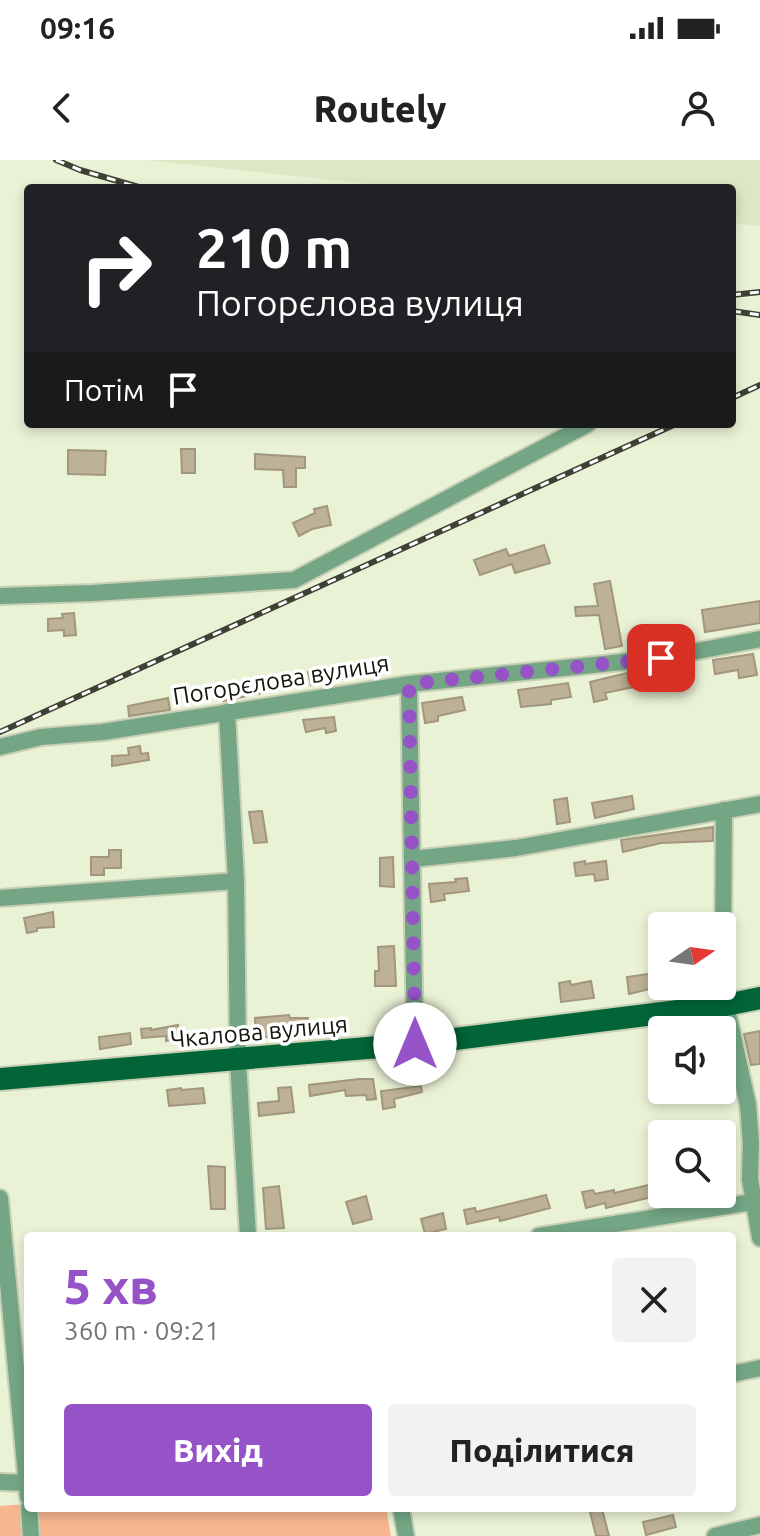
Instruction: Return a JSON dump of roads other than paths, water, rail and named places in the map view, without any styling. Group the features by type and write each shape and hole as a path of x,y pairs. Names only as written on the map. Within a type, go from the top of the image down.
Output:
{"main road":[{"name":"Чкалова вулиця","path":"0,1079 415,1044 726,1005 760,998"}],"street":[{"path":"0,596 294,580 580,428"},
{"name":"Погорєлова вулиця","path":"0,747 41,737 103,732 409,684 661,658 760,639"},
{"path":"409,684 415,1044"},
{"path":"227,712 236,881 238,1061 248,1232"},
{"path":"413,859 516,848 760,804"},
{"path":"724,810 726,1005 748,1105 750,1179 757,1202 760,1238"},
{"path":"0,898 236,881"},
{"path":"0,1198 24,1442"},
{"path":"565,1232 757,1202"},
{"path":"736,1373 760,1368"},
{"path":"0,1482 24,1487"},
{"path":"29,1512 31,1536"},
{"path":"402,1512 406,1536"},
{"path":"715,1536 760,1525"}],"railway":[{"path":"56,160 128,184"},
{"path":"736,295 760,292"},
{"path":"736,312 760,315"},
{"path":"736,396 760,385"},
{"path":"0,732 667,428"}]}
